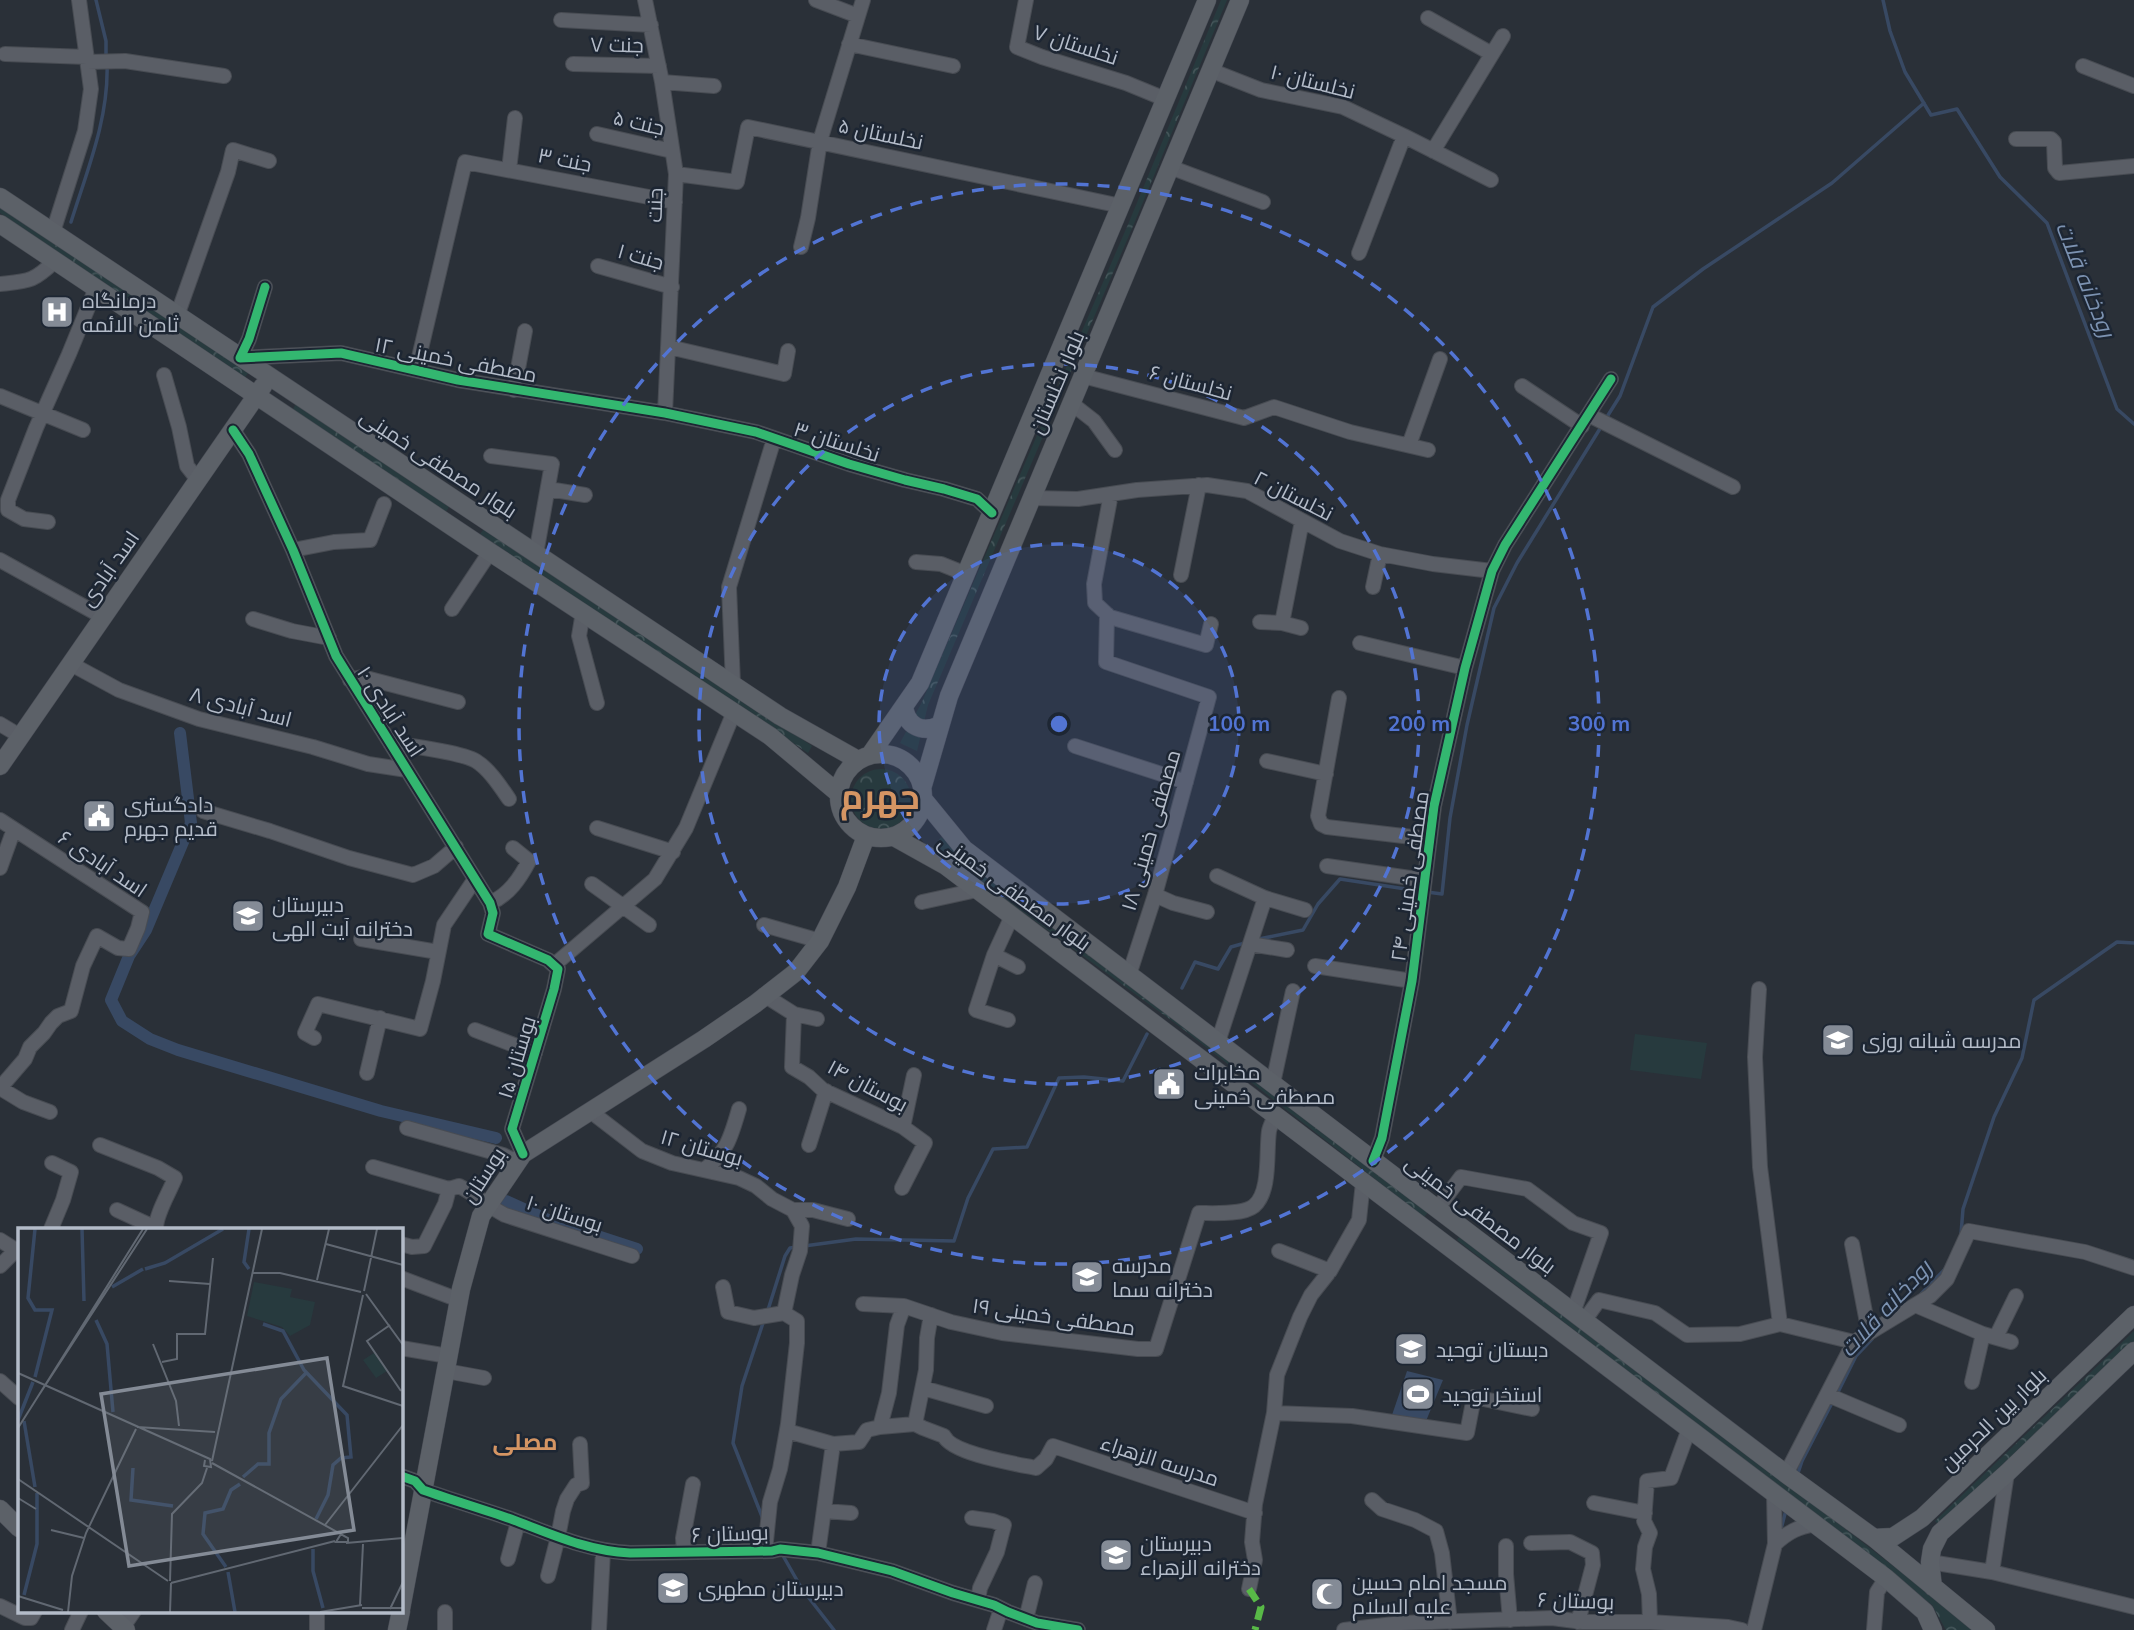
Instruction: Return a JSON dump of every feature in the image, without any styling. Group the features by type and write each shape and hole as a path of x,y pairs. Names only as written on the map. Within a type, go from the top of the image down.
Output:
{"main road":[{"name":"بلوار نخلستان","path":"864,758 920,683 1207,0"},
{"name":"بلوار نخلستان","path":"923,792 949,696 1240,0"},
{"name":"بلوار مصطفی خمینی","path":"0,197 780,716 864,758"},
{"name":"بلوار مصطفی خمینی","path":"0,224 770,736 838,793"},
{"name":"اسد آبادی","path":"0,766 270,378"},
{"path":"462,532 475,513"},
{"path":"904,706 905,715 916,727 924,730 940,725"},
{"path":"883,754 908,763 917,773 923,792 921,812 915,823 894,837 880,839 854,830 839,806 841,780 848,769 864,758 883,754"},
{"name":"بلوار مصطفی خمینی","path":"923,792 964,849 1786,1475 1874,1538 1986,1630"},
{"name":"بوستان","path":"402,1594 406,1549 423,1490 459,1300 481,1216 487,1206 520,1158 704,1039 796,972 820,941 847,887 866,836"},
{"name":"بلوار مصطفی خمینی","path":"894,837 946,866 1886,1578 1925,1612 1933,1630"},
{"path":"1437,1238 1452,1220"},
{"name":"بلوار بین الحرمین","path":"1874,1538 1893,1537 1922,1518 2134,1315"},
{"path":"1933,1587 1931,1549 1940,1533 2134,1351"},
{"path":"0,1509 18,1527"},
{"path":"1922,1518 1940,1533"},
{"path":"107,1612 124,1628"},
{"name":"بوستان","path":"397,1630 400,1612"}],"street":[{"path":"53,232 85,131 91,89 79,0"},
{"name":"جنت","path":"645,0 662,82 676,174 665,413"},
{"path":"816,0 858,16"},
{"path":"801,247 820,141 863,0"},
{"name":"نخلستان ۷","path":"1026,0 1017,47 1126,83 1165,99"},
{"path":"1428,18 1492,54"},
{"path":"561,20 650,25"},
{"path":"1433,151 1503,36"},
{"path":"849,44 953,66"},
{"path":"5,54 125,61 224,76"},
{"name":"جنت ۷","path":"573,64 659,66"},
{"path":"2083,66 2134,86"},
{"name":"نخلستان ۱۰","path":"1210,70 1261,90 1343,107 1491,180"},
{"path":"662,82 715,86"},
{"path":"509,170 515,118"},
{"name":"نخلستان ۵","path":"676,174 737,182 748,127 1121,206"},
{"name":"جنت ۵","path":"597,134 672,151"},
{"path":"1359,253 1404,136"},
{"path":"2016,139 2051,139 2054,142 2055,169 2059,173 2134,166"},
{"path":"177,316 228,172 233,150 269,161"},
{"name":"جنت ۳","path":"416,370 465,162 674,202"},
{"path":"1170,167 1263,202"},
{"path":"0,284 27,282 55,261"},
{"name":"جنت ۱","path":"598,266 672,287"},
{"path":"240,358 249,339 265,287"},
{"path":"48,522 24,519 8,510 4,497 43,414 96,288"},
{"path":"514,390 525,331"},
{"path":"669,347 784,374 788,351"},
{"name":"مصطفی خمینی ۱۲","path":"240,358 341,353 458,380 665,413"},
{"path":"1409,445 1440,359"},
{"path":"164,375 187,466 198,480"},
{"name":"نخلستان ۶","path":"1083,376 1244,418 1274,407 1350,432 1428,450"},
{"name":"مصطفی خمینی ۲۴","path":"1373,1161 1382,1138 1412,981 1434,806 1465,668 1492,571 1505,545 1611,379"},
{"path":"1522,386 1586,420 1733,486"},
{"path":"0,396 83,429"},
{"path":"1072,403 1094,421 1115,450"},
{"name":"نخلستان ۳","path":"665,413 756,432 860,468 977,499 992,513"},
{"name":"اسد آبادی ۱۰","path":"233,430 249,454 293,550 336,656 490,903 493,913 488,934 548,960 556,967"},
{"path":"733,684 729,587 774,439"},
{"path":"491,456 552,464 536,554"},
{"path":"1181,575 1199,485"},
{"name":"نخلستان ۲","path":"1032,498 1078,499 1199,485 1247,491 1340,541 1380,554 1492,571"},
{"path":"548,489 585,495"},
{"path":"1111,494 1094,584 1095,603 1110,617 1206,645 1211,624"},
{"path":"293,550 334,542 370,540 384,504"},
{"path":"1282,623 1302,521"},
{"path":"452,609 490,552"},
{"path":"1373,587 1380,554"},
{"path":"0,560 103,617"},
{"path":"916,562 942,565 966,574"},
{"path":"583,612 579,636 597,703"},
{"name":"مصطفی خمینی ۱۸","path":"1107,614 1106,662 1209,696 1155,895 1129,975"},
{"path":"253,619 292,631 329,638"},
{"path":"1260,622 1282,623 1301,628"},
{"path":"1360,643 1465,668"},
{"name":"اسد آبادی ۸","path":"71,664 119,690 199,719 313,747 368,764 407,769"},
{"path":"350,680 362,677 458,702"},
{"path":"1339,698 1318,816 1321,824 1327,827 1429,839"},
{"path":"556,967 655,879 686,828 734,712"},
{"path":"0,724 20,736"},
{"path":"390,743 475,760 509,799"},
{"path":"1075,746 1186,782"},
{"path":"1266,761 1326,774"},
{"path":"204,811 349,858 413,875 434,866 456,847"},
{"name":"اسد آبادی ۶","path":"0,820 142,912 129,948 118,948 97,936 83,966 71,1011 58,1016 51,1023 30,1046 26,1059 0,1088"},
{"path":"597,828 673,852"},
{"path":"0,868 15,829"},
{"path":"490,903 502,898 520,878 529,861 513,848"},
{"path":"1327,866 1424,880"},
{"path":"1217,876 1265,898 1305,909"},
{"path":"314,1038 305,1033 318,1004 420,1029 444,925 475,878"},
{"path":"592,884 649,925"},
{"path":"922,902 977,890"},
{"path":"1155,895 1172,903 1207,912"},
{"path":"1218,1042 1265,898"},
{"path":"1008,1020 976,1010 994,955 1012,916"},
{"path":"764,925 820,941"},
{"path":"361,939 438,952"},
{"path":"1250,944 1287,950"},
{"path":"994,955 1018,967"},
{"path":"1315,966 1412,981"},
{"name":"بوستان ۱۵","path":"520,1158 512,1129 554,989 556,967"},
{"path":"1759,989 1755,1057 1760,1167 1780,1324"},
{"path":"1273,1083 1293,991"},
{"path":"764,995 794,1014 817,1019"},
{"name":"بوستان ۱۴","path":"794,1014 792,1067 826,1091 903,1127 925,1143 902,1188"},
{"path":"367,1073 380,1018"},
{"path":"475,1030 536,1053"},
{"path":"903,1127 914,1075"},
{"path":"0,1088 23,1102 50,1112"},
{"path":"809,1145 826,1091"},
{"path":"704,1170 719,1158 732,1134 739,1109"},
{"name":"۱۲ بوستان","path":"590,1111 642,1151 672,1163 739,1178 793,1210 813,1210 848,1219"},
{"name":"مصطفی خمینی ۱۹","path":"863,1304 904,1306 951,1322 1002,1333 1156,1349 1199,1213 1225,1214 1252,1208 1257,1202 1265,1185 1269,1129 1275,1116"},
{"path":"407,1128 520,1158"},
{"path":"100,1145 158,1168 175,1178 156,1218 155,1228 117,1210"},
{"path":"51,1228 71,1172 52,1163"},
{"path":"373,1167 449,1189 445,1204 424,1247 402,1244"},
{"path":"1437,1209 1461,1177 1527,1189 1573,1223 1601,1233 1579,1317"},
{"path":"1249,1589 1255,1560 1252,1542 1255,1513 1274,1413 1277,1375 1311,1295 1330,1271 1359,1220 1363,1182"},
{"name":"بوستان ۱۰","path":"449,1189 459,1186 487,1206 526,1223 632,1256"},
{"path":"784,1313 800,1251 802,1226 793,1210"},
{"path":"1786,1475 1854,1342 1930,1296 1947,1279 1969,1231 2085,1252 2134,1268"},
{"path":"0,1240 18,1252 0,1266"},
{"path":"1852,1244 1869,1333"},
{"path":"1279,1251 1330,1271"},
{"path":"402,1278 459,1300"},
{"path":"723,1287 728,1312 754,1318 784,1313 797,1321 787,1431 770,1502 765,1551"},
{"path":"1972,1382 1990,1336 2016,1296"},
{"path":"1579,1317 1600,1300 1655,1313 1687,1335 1740,1334 1780,1324 1854,1342"},
{"path":"880,1427 889,1393 897,1325 904,1306"},
{"path":"1915,1306 2011,1342"},
{"path":"787,1431 833,1444 859,1442 867,1430 915,1424 923,1388 931,1314"},
{"path":"402,1348 484,1378"},
{"path":"0,1381 18,1397"},
{"path":"923,1388 986,1406"},
{"path":"1828,1395 1899,1425"},
{"path":"1274,1413 1352,1416 1467,1433 1474,1397 1531,1409"},
{"name":"مدرسه الزهراء","path":"915,1424 944,1436 946,1441 958,1447 997,1460 1036,1468 1046,1459 1053,1446 1255,1513"},
{"path":"1653,1625 1643,1569 1650,1533 1644,1521 1647,1481 1671,1478 1689,1429"},
{"path":"548,1576 567,1499 576,1485 582,1483 580,1444"},
{"path":"818,1553 833,1444"},
{"path":"1992,1572 2007,1473"},
{"name":"بوستان ۶","path":"402,1476 415,1481 423,1490 580,1546 630,1553 780,1549 818,1553 892,1571 1026,1619 1078,1630"},
{"path":"684,1552 683,1538 693,1484"},
{"path":"1754,1630 1775,1544 1774,1493"},
{"path":"1372,1500 1382,1509 1415,1520 1436,1531 1442,1553 1450,1622"},
{"path":"1594,1503 1645,1513"},
{"path":"824,1511 851,1513"},
{"path":"972,1518 1004,1525 997,1552 978,1600"},
{"path":"508,1559 517,1522"},
{"path":"1775,1544 1796,1528 1814,1524"},
{"path":"1531,1543 1570,1542 1592,1553 1593,1565 1581,1625"},
{"path":"1506,1546 1510,1620"},
{"path":"599,1630 603,1551"},
{"path":"1930,1562 1992,1572 2134,1607"},
{"path":"1874,1630 1877,1592 1886,1578"},
{"path":"1026,1619 1035,1583"},
{"path":"0,1606 25,1618 32,1618 35,1612"},
{"path":"994,1630 1002,1609"},
{"path":"72,1630 81,1612"},
{"path":"124,1628 133,1612"},
{"path":"317,1612 317,1630"},
{"path":"445,1612 445,1630"},
{"name":"بوستان ۶","path":"1344,1630 1402,1623 1552,1618 1581,1625 1728,1627 1742,1630"}],"green space":[{"path":"1221,0 1227,0 928,705 917,751 900,743 922,702 1129,222"},
{"path":"0,205 249,372 245,377 0,213"},
{"path":"297,402 449,507 445,513 293,409"},
{"path":"484,529 812,746 808,753 480,534"},
{"path":"875,769 887,769 906,782 911,799 909,811 898,824 887,829 875,829 856,816 851,805 851,793 864,774"},
{"path":"941,837 1429,1211 1424,1217 1179,1026 934,847"},
{"path":"1635,1034 1707,1043 1701,1079 1630,1070"},
{"path":"1462,1233 1976,1630 1946,1630 1932,1605 1457,1240"},
{"path":"2134,1331 2134,1347 1940,1527 1935,1521"}],"water":[{"name":"استخر توحید","path":"1407,1371 1443,1380 1426,1421 1392,1415"}],"waterway":[{"path":"96,0 106,41 106,57"},
{"name":"رودخانه قلات","path":"1883,0 1890,31 1905,72 1931,115 1957,109 2000,177 2047,223 2117,409 2134,424"},
{"path":"71,222 101,124 107,64"},
{"path":"1605,420 1620,396 1653,307 1703,269 1832,183 1924,103"},
{"path":"1427,892 1442,894 1450,818 1467,725 1494,608 1517,563 1601,427"},
{"path":"180,733 191,823 146,930 129,956 111,1000 122,1021 150,1039 178,1050 381,1111 496,1138"},
{"path":"1259,939 1303,930 1318,904 1340,879 1419,891"},
{"name":"رودخانه قلات","path":"1961,1234 1963,1209 1994,1117 2022,1058 2034,1000 2117,942 2134,943"},
{"path":"1182,988 1195,962 1218,969 1231,947 1245,943"},
{"path":"804,1246 856,1239 954,1241 968,1198 993,1149 1027,1147 1059,1078 1084,1077 1123,1081 1147,1034"},
{"path":"506,1201 548,1220 637,1249"},
{"path":"767,1313 785,1256 790,1248 797,1247"},
{"name":"رودخانه قلات","path":"1921,1294 1945,1269"},
{"path":"763,1519 733,1443 742,1386 764,1320"},
{"name":"رودخانه قلات","path":"1837,1394 1856,1356 1872,1339"},
{"name":"رودخانه قلات","path":"1797,1476 1833,1401"},
{"name":"رودخانه قلات","path":"1781,1529 1786,1510"},
{"path":"782,1554 802,1589 834,1630"}],"marked path":[{"path":"1249,1589 1261,1607 1255,1630"}],"cycle path":[{"path":"265,287 249,339 240,358 341,353 458,380 665,413 756,432 849,464 977,499 992,513"},
{"path":"1373,1161 1382,1138 1412,981 1434,806 1465,668 1492,571 1505,545 1611,379"},
{"path":"233,430 249,454 293,550 336,656 490,903 493,913 488,934 548,960 558,969 512,1129 523,1154"},
{"path":"402,1476 415,1481 423,1490 599,1549 630,1553 780,1549 818,1553 892,1571 994,1605 1037,1623 1078,1630"}],"place":[{"name":"درمانگاه ثامن الائمه","path":"57,312"},
{"name":"دادگستری قدیم جهرم","path":"99,816"},
{"name":"دبیرستان دخترانه آیت الهی","path":"248,916"},
{"name":"مدرسه شبانه روزی","path":"1838,1040"},
{"name":"مخابرات مصطفی خمینی","path":"1169,1084"},
{"name":"مدرسه دخترانه سما","path":"1087,1277"},
{"name":"دبستان توحید","path":"1411,1349"},
{"name":"استخر توحید","path":"1418,1394"},
{"name":"دبیرستان دخترانه الزهراء","path":"1116,1555"},
{"name":"دبیرستان مطهری","path":"673,1588"},
{"name":"مسجد امام حسین علیه السلام","path":"1327,1594"}],"district":[{"name":"جهرم","path":"880,796"},
{"name":"مصلی","path":"525,1441"}]}
